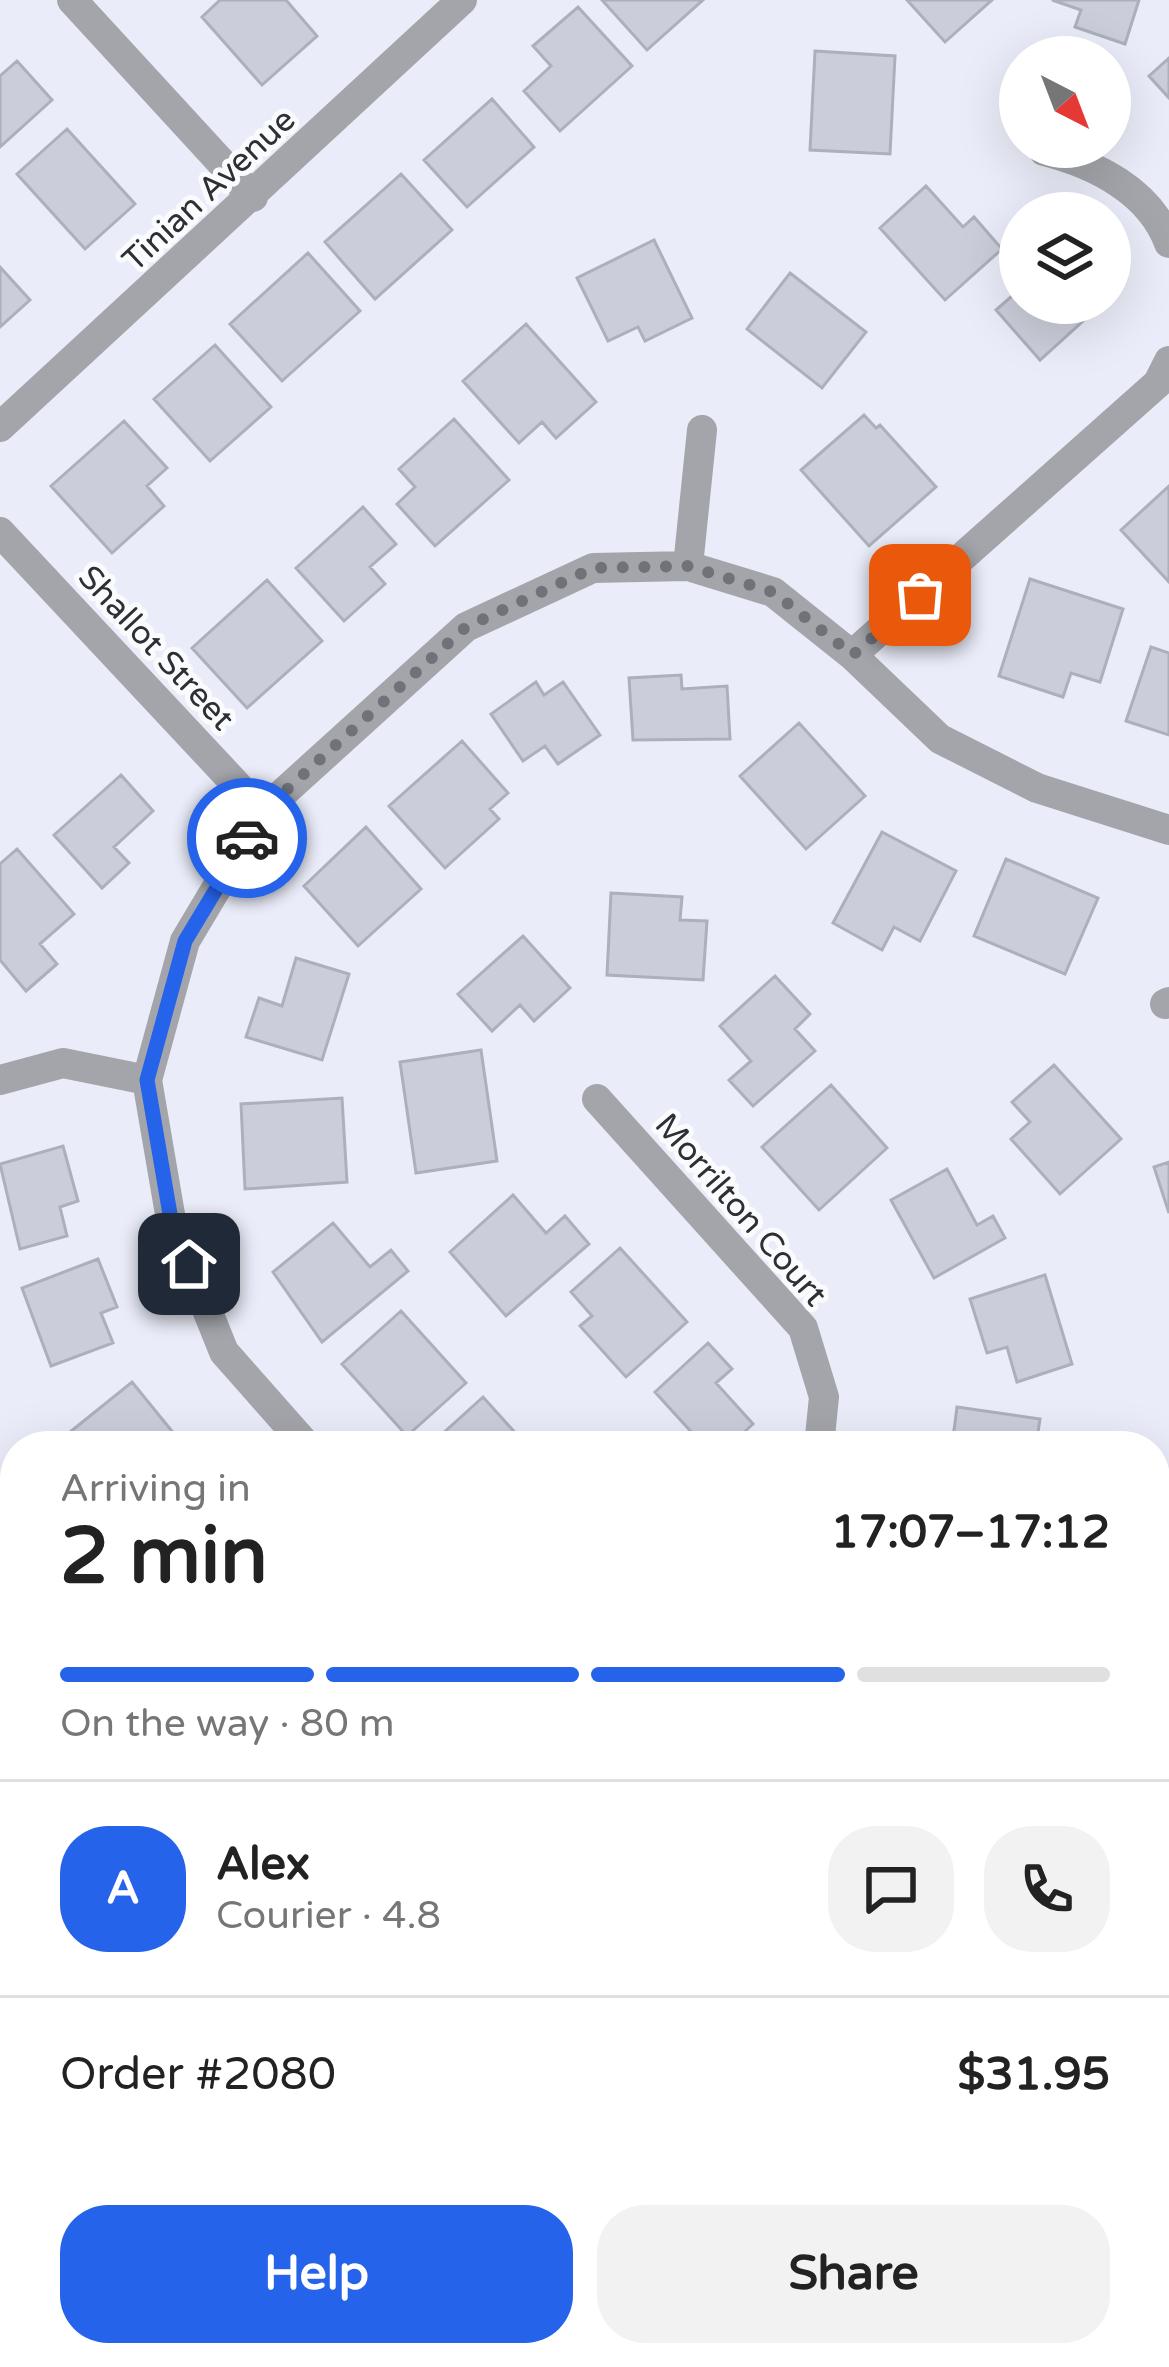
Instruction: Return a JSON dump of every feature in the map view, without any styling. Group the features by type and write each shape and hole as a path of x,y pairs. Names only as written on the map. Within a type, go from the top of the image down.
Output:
{"street":[{"path":"72,0 254,197"},
{"name":"Tinian Avenue","path":"0,428 462,0"},
{"path":"1097,168 1160,216 1169,243"},
{"path":"853,655 1158,383 1169,361"},
{"path":"688,566 702,430"},
{"name":"Shallot Street","path":"0,532 262,812"},
{"path":"294,1431 224,1352 171,1220 147,1080 185,941 262,812 466,627 593,568 688,566 773,592 853,655 940,739 1037,788 1169,830"},
{"path":"0,1080 63,1063 147,1080"},
{"name":"Morrilton Court","path":"597,1099 803,1328 824,1397 821,1431"}],"building":[{"path":"220,0 286,0 317,36 262,85 202,17"},
{"path":"602,0 703,0 647,50"},
{"path":"907,0 992,0 945,42"},
{"path":"1052,0 1139,0 1128,36 1101,36 1075,27 1081,10"},
{"path":"578,7 632,66 560,131 524,91 551,66 533,46"},
{"path":"815,51 895,56 890,154 810,150"},
{"path":"1169,58 1169,98 1149,76"},
{"path":"17,61 52,100 0,147 0,76"},
{"path":"492,99 534,147 467,207 424,160"},
{"path":"67,129 135,204 85,249 17,174"},
{"path":"401,174 452,230 375,299 325,242"},
{"path":"926,186 963,227 974,217 999,252 945,300 880,228"},
{"path":"654,240 692,318 645,341 638,327 608,341 577,278"},
{"path":"308,253 360,311 282,381 230,324"},
{"path":"0,267 30,300 0,327"},
{"path":"790,273 866,332 822,388 747,329"},
{"path":"526,324 596,402 556,438 542,422 519,443 463,381"},
{"path":"1008,324 1080,324 1040,360"},
{"path":"215,345 271,407 210,461 154,399"},
{"path":"864,415 876,428 880,425 936,487 869,546 801,470"},
{"path":"454,419 509,480 435,546 397,504 415,487 399,469"},
{"path":"124,421 167,468 147,486 164,506 112,553 51,486"},
{"path":"1169,486 1169,582 1121,530"},
{"path":"363,507 396,544 370,567 385,584 344,621 296,568"},
{"path":"1030,579 1123,609 1100,682 1071,673 1063,697 999,676"},
{"path":"267,580 322,641 247,708 192,648"},
{"path":"1151,647 1169,653 1169,735 1126,721"},
{"path":"681,675 682,689 727,686 730,739 633,740 629,678"},
{"path":"536,682 544,695 563,682 600,735 558,764 545,746 523,761 491,714"},
{"path":"799,723 865,796 806,849 740,776"},
{"path":"462,741 508,793 490,809 499,819 445,868 389,806"},
{"path":"121,775 153,811 114,847 129,863 102,888 54,835"},
{"path":"366,827 421,889 358,946 304,886"},
{"path":"882,832 956,871 920,941 894,927 882,950 833,923"},
{"path":"17,849 74,914 40,944 57,964 26,991 0,960 0,864"},
{"path":"1006,859 1098,898 1065,974 974,936"},
{"path":"611,893 682,897 680,920 707,921 703,980 607,975"},
{"path":"523,936 570,988 534,1021 520,1005 492,1031 458,994"},
{"path":"296,958 349,974 322,1060 246,1037 259,998 282,1006"},
{"path":"775,976 810,1014 795,1029 815,1051 753,1106 729,1080 751,1061 720,1026"},
{"path":"481,1050 497,1161 416,1173 400,1062"},
{"path":"1054,1065 1121,1139 1060,1194 1011,1139 1030,1122 1012,1102"},
{"path":"831,1085 887,1148 819,1210 762,1147"},
{"path":"342,1098 347,1182 245,1189 241,1104"},
{"path":"63,1146 78,1201 60,1207 67,1236 20,1249 0,1164"},
{"path":"1169,1162 1169,1213 1154,1167"},
{"path":"947,1169 977,1225 993,1216 1005,1238 934,1278 891,1200"},
{"path":"513,1195 546,1233 565,1216 589,1244 506,1316 450,1252"},
{"path":"333,1223 370,1267 391,1250 408,1271 322,1342 273,1272"},
{"path":"620,1248 687,1322 626,1377 580,1326 592,1316 571,1292"},
{"path":"98,1259 117,1307 101,1313 113,1343 51,1366 22,1288"},
{"path":"1045,1275 1072,1364 1017,1382 1007,1347 987,1353 970,1299"},
{"path":"401,1311 466,1383 413,1431 402,1431 342,1364"},
{"path":"708,1343 732,1369 716,1383 753,1424 745,1431 690,1431 655,1392"},
{"path":"132,1382 172,1431 71,1431"},
{"path":"483,1397 514,1431 446,1431"},
{"path":"957,1407 1040,1419 1038,1431 954,1431"}],"way so far":[{"path":"247,838 262,812 466,627 593,568 688,566 773,592 853,655 920,595"}],"route":[{"path":"189,1264 171,1220 147,1080 185,941 247,838"}]}
